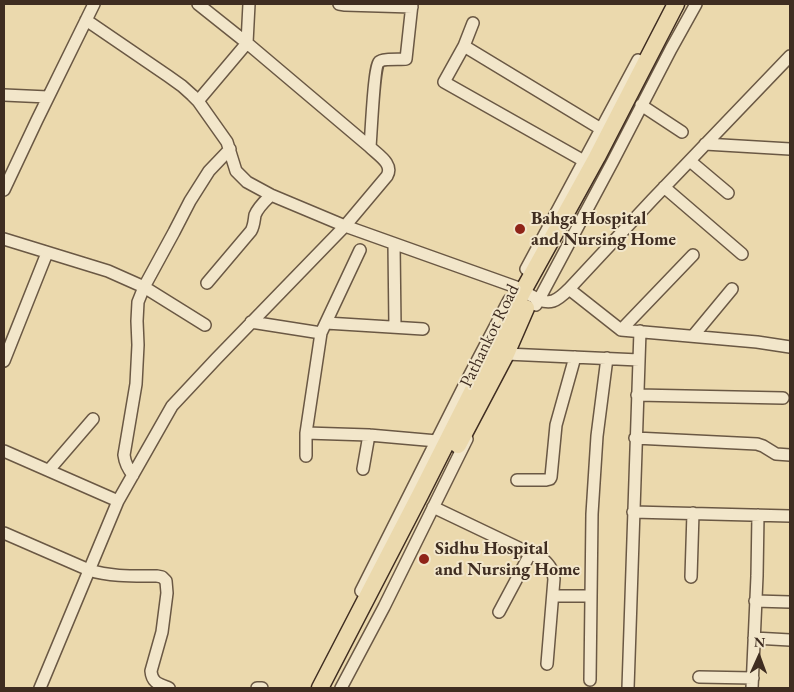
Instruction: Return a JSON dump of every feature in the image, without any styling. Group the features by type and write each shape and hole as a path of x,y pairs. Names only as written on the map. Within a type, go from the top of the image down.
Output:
{"highway":[{"path":"320,688 676,4"},
{"name":"Pathankot Road","path":"332,688 430,498 508,354 527,293 610,156 686,4"}],"street":[{"path":"4,190 94,4"},
{"path":"40,688 118,501 172,406 344,226 390,172 389,165 370,147 198,4"},
{"path":"198,101 247,43 249,4"},
{"path":"339,4 412,6 406,59 384,60 378,63 370,147"},
{"path":"527,293 584,160 667,4"},
{"path":"311,688 437,441 527,293 613,161 696,4"},
{"path":"86,20 182,86 198,101 227,142 236,171 247,182 271,195 344,226 552,301 569,289 790,56"},
{"path":"473,23 464,46 444,82 584,160"},
{"path":"464,46 601,129"},
{"path":"4,95 48,97"},
{"path":"642,106 682,132"},
{"path":"705,144 790,148"},
{"path":"133,475 128,468 124,455 136,384 138,302 144,287 190,201 209,171 230,149"},
{"path":"690,161 728,193"},
{"path":"664,187 742,254"},
{"path":"207,283 251,231 256,212 271,195"},
{"path":"4,240 108,271 144,287 205,324"},
{"path":"394,244 395,327"},
{"path":"306,456 306,433 323,328 360,250"},
{"path":"4,361 47,253"},
{"path":"621,330 692,255"},
{"path":"569,289 621,330 757,342 790,347"},
{"path":"693,336 732,289"},
{"path":"251,322 323,328 395,327 423,329"},
{"path":"628,688 640,331"},
{"path":"341,688 384,607 508,354 639,360"},
{"path":"517,480 546,480 551,477 556,425 575,357"},
{"path":"590,680 594,468 607,358"},
{"path":"637,395 783,398"},
{"path":"49,470 93,420"},
{"path":"306,433 369,435 437,441"},
{"path":"363,469 369,435"},
{"path":"635,438 757,444 776,454 790,455"},
{"path":"4,451 118,501"},
{"path":"433,506 544,560 550,566 554,578 547,664"},
{"path":"633,512 790,516"},
{"path":"691,577 693,514"},
{"path":"699,676 753,683 758,515"},
{"path":"4,533 100,574 157,576 166,581 167,593 164,622 151,670 152,678 155,682 169,688"},
{"path":"498,612 530,554"},
{"path":"553,596 591,596"},
{"path":"755,601 790,602"},
{"path":"754,638 790,640"},
{"path":"257,688 262,688"}],"place":[{"name":"Bahga Hospital and Nursing Home","path":"520,229"},
{"name":"Sidhu Hospital and Nursing Home","path":"424,559"}]}
